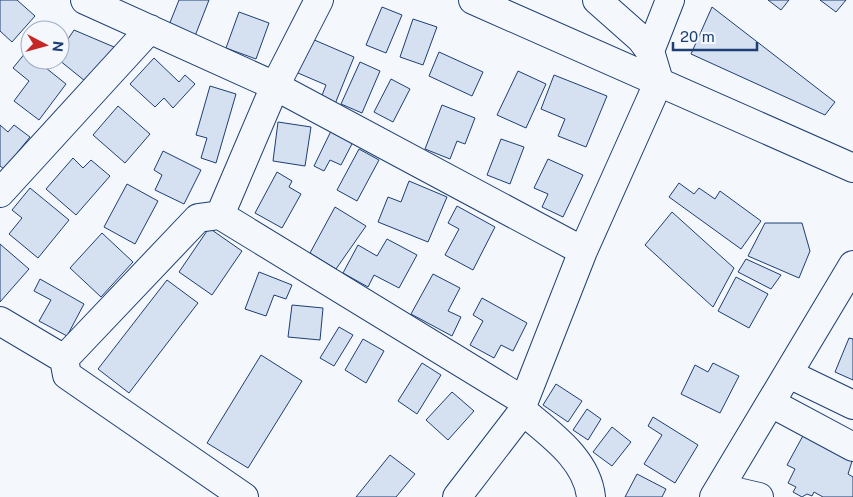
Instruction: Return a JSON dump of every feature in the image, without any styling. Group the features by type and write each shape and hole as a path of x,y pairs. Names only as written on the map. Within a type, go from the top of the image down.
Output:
{"street":[{"path":"85,0 275,86 583,251"},
{"path":"220,215 275,86 319,0"},
{"path":"473,0 853,168"},
{"path":"457,497 524,406 583,251 659,81 650,51 641,39 597,0"},
{"path":"650,51 670,0"},
{"path":"0,193 150,30"},
{"path":"64,359 198,218 220,215 524,406 579,463 590,484 591,497"},
{"path":"759,497 717,492 853,265"},
{"path":"0,321 64,359 67,375 150,430 244,497"},
{"path":"788,374 853,405"},
{"path":"771,403 853,447"}],"building":[{"path":"0,0 17,0 35,16 31,20 20,20 20,33 12,42 0,31"},
{"path":"179,0 209,0 195,36 169,25"},
{"path":"768,0 789,0 781,10"},
{"path":"820,0 846,0 836,12"},
{"path":"382,7 402,15 386,53 366,45"},
{"path":"712,7 835,102 825,115 691,54"},
{"path":"239,12 269,23 256,59 226,48"},
{"path":"413,19 437,27 423,65 400,57"},
{"path":"74,30 114,47 85,81 70,69 70,36"},
{"path":"305,36 354,57 335,104 321,98 326,85 291,70"},
{"path":"439,52 483,72 472,96 429,76"},
{"path":"154,58 179,82 185,75 195,84 173,108 164,98 155,107 130,84"},
{"path":"20,59 20,70 48,70 66,84 39,120 14,101 29,81 13,68"},
{"path":"360,62 380,71 362,113 341,104"},
{"path":"518,71 546,84 526,128 497,115"},
{"path":"554,75 607,96 586,147 558,136 565,119 541,109"},
{"path":"391,79 410,89 393,122 374,112"},
{"path":"210,86 236,94 216,163 201,158 207,138 196,135"},
{"path":"442,105 475,118 465,144 457,141 450,159 425,149"},
{"path":"118,106 150,134 125,163 93,135"},
{"path":"278,122 311,127 305,166 273,161"},
{"path":"0,125 8,132 14,125 30,137 4,169 0,166"},
{"path":"331,131 353,142 341,165 330,160 324,171 314,166"},
{"path":"501,139 524,147 510,184 487,175"},
{"path":"359,149 379,160 357,201 337,190"},
{"path":"163,151 201,170 184,204 155,190 162,175 154,170"},
{"path":"73,158 83,168 91,160 110,176 76,215 46,189"},
{"path":"548,159 583,175 563,217 542,207 548,194 534,188"},
{"path":"277,172 292,181 289,187 301,194 282,228 255,213"},
{"path":"409,181 447,197 428,242 378,222 388,197 401,202"},
{"path":"679,183 694,194 699,188 715,199 720,191 761,221 741,249 669,197"},
{"path":"127,184 158,201 135,244 104,227"},
{"path":"30,188 69,220 38,258 9,234 22,218 12,210"},
{"path":"457,206 495,227 473,270 445,255 459,229 448,223"},
{"path":"335,207 366,226 336,269 310,253"},
{"path":"672,212 734,268 713,307 645,245"},
{"path":"765,223 802,223 810,251 799,278 748,256"},
{"path":"209,228 242,251 212,295 179,272"},
{"path":"102,233 133,262 101,297 70,268"},
{"path":"387,239 417,255 399,288 374,275 368,287 343,273 358,245 377,256"},
{"path":"0,244 29,269 0,302"},
{"path":"746,259 781,275 771,289 738,272"},
{"path":"259,272 292,285 286,299 274,295 266,316 245,309"},
{"path":"433,274 460,288 448,311 461,317 452,336 411,314"},
{"path":"736,277 768,294 749,328 718,311"},
{"path":"40,279 84,304 67,336 39,321 51,300 34,291"},
{"path":"167,280 198,303 129,393 98,369"},
{"path":"482,298 527,323 513,351 501,345 494,358 470,345 483,321 473,315"},
{"path":"292,305 323,308 320,340 288,337"},
{"path":"339,327 353,335 334,366 320,358"},
{"path":"849,338 853,339 853,380 835,372"},
{"path":"363,339 384,351 366,383 345,370"},
{"path":"261,355 302,381 248,468 207,443"},
{"path":"422,363 441,375 417,414 398,401"},
{"path":"713,363 739,376 720,413 681,394 695,365 708,372"},
{"path":"556,384 582,401 568,422 543,405"},
{"path":"452,392 474,411 448,440 426,420"},
{"path":"587,409 601,419 588,440 573,430"},
{"path":"653,417 698,445 675,483 644,464 662,435 648,426"},
{"path":"612,427 631,442 612,466 593,452"},
{"path":"805,432 853,458 848,474 853,477 853,497 823,497 814,492 812,496 807,494 802,497 793,492 796,487 788,483 795,469 787,465"},
{"path":"390,455 415,474 396,497 356,497"},
{"path":"637,474 666,489 662,497 625,497"}]}
